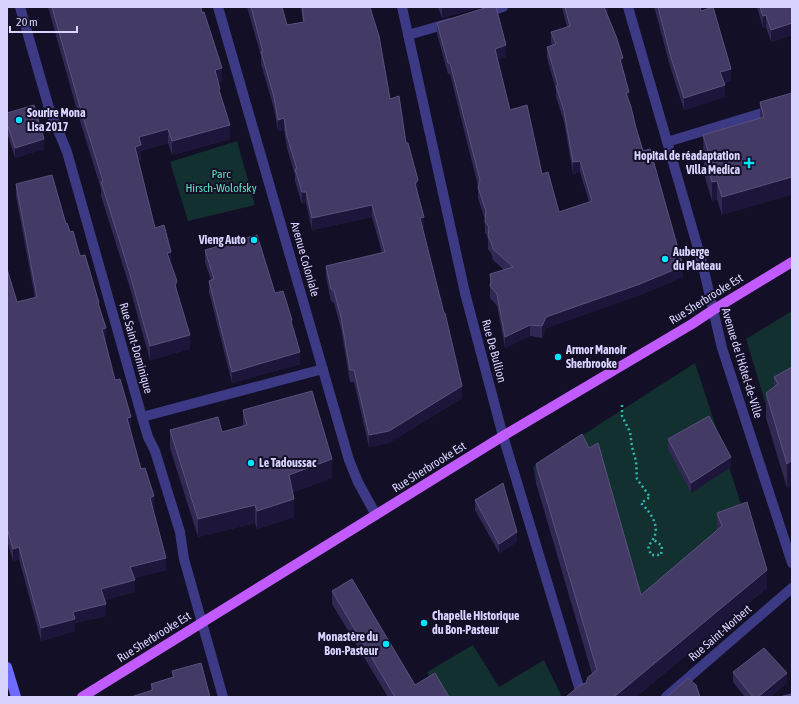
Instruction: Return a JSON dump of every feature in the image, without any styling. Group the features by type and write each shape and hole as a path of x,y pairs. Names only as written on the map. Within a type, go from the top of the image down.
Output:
{"main road":[{"name":"Rue Sherbrooke Est","path":"82,697 503,436 692,324 792,262"},
{"path":"7,667 16,697"}],"street":[{"name":"Rue Saint-Dominique","path":"20,7 49,108 66,152 148,437 155,451 180,532 184,558 223,697"},
{"name":"Avenue Coloniale","path":"218,7 349,460 358,482 376,515"},
{"name":"Rue De Bullion","path":"402,7 465,293 503,436 582,697"},
{"path":"475,15 503,7"},
{"name":"Avenue de l'Hôtel-de-Ville","path":"628,7 702,262 722,348 792,563"},
{"path":"408,35 461,19"},
{"path":"668,142 792,104"},
{"path":"142,417 323,369"},
{"name":"Rue Saint-Norbert","path":"666,697 792,588"}],"path":[{"path":"622,405 622,416 630,432 636,461 637,479 650,497 641,503 649,512 654,521 656,533 654,540 648,546 651,555 661,555 662,546 654,540"}],"green space":[{"name":"Parc Hirsch-Wolofsky","path":"237,141 255,205 188,221 170,162"},
{"path":"792,311 792,391 769,415 746,339"},
{"path":"695,363 745,516 638,602 536,483 533,467"},
{"path":"473,645 499,687 544,660 562,697 441,697 427,672"}],"building":[{"path":"52,7 201,7 202,13 204,12 222,68 215,70 219,90 230,125 172,141 168,129 139,137 141,145 135,147 155,228 164,225 171,252 167,253 177,281 175,285 190,335 150,346 129,271 101,182 103,181 80,107"},
{"path":"251,7 282,7 287,25 304,22 302,7 370,7 379,36 390,99 399,96 406,143 408,143 418,180 415,184 424,217 420,218 445,313 462,386 389,431 369,435 354,370 350,370 341,317 334,291 331,289 326,266 385,252 372,205 312,218 306,192 302,192 295,169 297,169 287,136 284,118 278,120 274,97 261,52 263,52"},
{"path":"488,7 496,7 506,45 495,49 510,110 527,105 542,174 548,172 559,212 592,201 580,161 573,162 564,111 556,86 558,85 547,47 556,44 551,32 570,26 565,7 604,7 623,58 620,59 629,92 626,93 643,151 650,149 683,266 640,284 546,317 542,326 530,325 505,337 497,294 490,286 490,274 513,267 493,249 488,237 489,227 485,222 486,211 478,187 480,180 450,63 448,63 437,23"},
{"path":"658,7 700,7 701,11 713,7 731,69 720,72 725,85 684,98 670,54"},
{"path":"760,7 792,7 792,23 771,30 766,15 763,16"},
{"name":"Hopital de réadaptation Villa Medica","path":"792,93 792,177 722,197 717,181 712,182 704,156 709,154 703,135 764,117 760,102"},
{"path":"34,105 44,139 15,148 7,123 7,113"},
{"path":"52,175 66,224 67,223 70,232 73,231 80,256 85,255 106,328 102,329 115,380 120,379 131,417 127,418 141,469 145,468 154,496 150,498 166,558 130,567 135,580 101,589 106,604 73,612 75,619 41,628 19,547 13,549 7,528 7,269 17,302 37,297 16,184"},
{"path":"257,235 275,293 283,291 300,352 232,372 209,281 214,279 205,250"},
{"path":"792,367 792,460 787,464 766,393 778,384 774,377"},
{"name":"Le Tadoussac","path":"312,391 332,459 289,475 294,499 257,511 255,505 198,519 170,430 218,417 222,432 247,425 243,410"},
{"path":"709,416 731,457 691,483 668,439"},
{"path":"582,434 589,448 598,443 641,595 722,526 717,513 747,502 767,570 614,697 566,697 580,685 586,683 588,677 597,670 536,464"},
{"path":"503,483 517,532 499,544 475,500"},
{"path":"352,579 415,685 435,673 449,697 395,697 332,591"},
{"path":"764,648 787,673 758,697 753,697 733,672"},
{"path":"201,663 210,697 131,697 153,690 151,684 174,677 172,671"},
{"path":"688,678 696,685 700,697 667,697"},
{"path":"792,694 792,697 779,697"}],"place":[{"name":"Sourire Mona Lisa 2017","path":"19,120"},
{"name":"Hopital de réadaptation Villa Medica","path":"749,163"},
{"name":"Vieng Auto","path":"254,240"},
{"name":"Auberge du Plateau","path":"665,259"},
{"name":"Armor Manoir Sherbrooke","path":"558,357"},
{"name":"Le Tadoussac","path":"251,463"},
{"name":"Chapelle Historique du Bon-Pasteur","path":"424,623"},
{"name":"Monastère du Bon-Pasteur","path":"386,644"}]}
